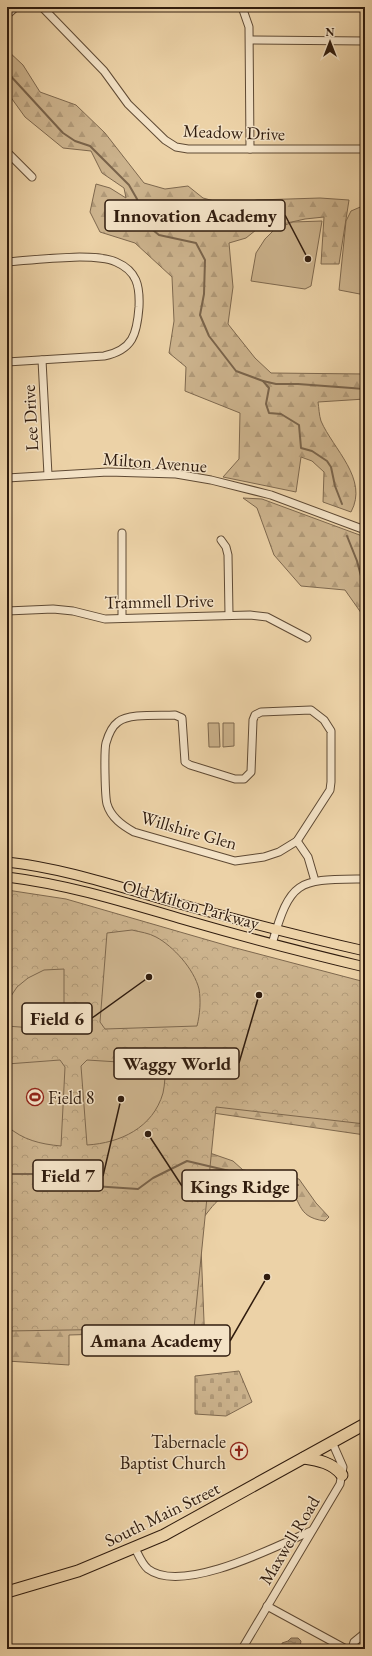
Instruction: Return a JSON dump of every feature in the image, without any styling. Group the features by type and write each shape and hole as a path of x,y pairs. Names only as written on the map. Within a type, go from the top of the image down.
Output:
{"highway":[{"name":"South Main Street","path":"7,1592 78,1571 135,1548 195,1519 365,1424"},
{"path":"304,1458 316,1459 326,1463 337,1469 342,1475"}],"main road":[{"name":"Old Milton Parkway","path":"7,862 27,864 83,876 275,931 365,951"},
{"name":"Old Milton Parkway","path":"7,877 37,881 93,892 272,944 365,967"}],"street":[{"path":"7,16 16,7"},
{"name":"Meadow Drive","path":"42,7 104,71 128,104 170,144 188,149 365,149"},
{"path":"242,7 249,27 250,40 250,149"},
{"path":"250,40 365,41"},
{"path":"7,152 32,177"},
{"path":"7,262 100,258 116,262 128,269 135,277 139,287 138,325 135,334 123,349 114,354 104,356 7,362"},
{"name":"Lee Drive","path":"42,360 48,475"},
{"name":"Milton Avenue","path":"7,478 139,472 211,480 270,495 365,530"},
{"path":"122,533 122,618"},
{"path":"221,540 226,547 228,555 229,614"},
{"name":"Trammell Drive","path":"7,611 53,609 73,611 96,617 122,618 229,614 267,617 307,638"},
{"name":"Willshire Glen","path":"311,710 318,714 324,720 331,732 330,790 297,841 279,852 264,857 235,861 134,832 123,826 114,818 107,804 105,745 110,732 117,722 127,718 175,715 182,718 185,762 190,765 235,779 244,779 249,776 251,772 253,720 255,715 261,712 311,710"},
{"path":"297,841 308,857 315,881"},
{"path":"272,944 284,906 289,897 302,885 315,881 365,879"},
{"path":"332,1442 343,1468 342,1475"},
{"name":"Maxwell Road","path":"242,1649 340,1484 342,1475"},
{"path":"135,1548 141,1560 149,1569 163,1576 191,1575 227,1567 311,1531"},
{"path":"267,1606 285,1614 346,1649"},
{"path":"352,1649 354,1642 365,1633"}],"green space":[{"path":"7,50 23,65 40,92 76,105 105,133 144,183 165,189 188,186 203,198 229,205 257,200 320,198 349,200 339,264 321,264 324,217 305,219 256,230 246,238 229,243 233,287 228,324 255,358 271,373 365,374 365,399 318,402 319,414 326,432 353,476 356,488 355,500 351,512 323,502 324,472 312,461 301,457 296,492 223,477 239,459 240,413 185,391 186,367 169,353 174,321 172,277 135,243 100,232 90,212 96,184 110,188 126,198 124,188 102,173 91,151 63,148 25,117 7,92"},
{"path":"365,205 365,295 339,290 346,221 351,211"},
{"path":"322,221 311,286 305,289 251,281 256,253 265,239 275,229 293,222"},
{"path":"243,498 262,499 365,537 365,621 364,617 345,590 301,586 274,555 257,508"},
{"path":"208,723 219,723 220,747 209,747"},
{"path":"223,723 234,723 234,746 223,747"},
{"path":"7,890 66,899 232,947 365,982 365,1124 216,1107 194,1328 7,1331"},
{"path":"132,930 150,934 163,941 176,952 188,966 199,989 200,1008 197,1026 105,1029 100,1022 107,933"},
{"path":"64,969 64,1028 58,1030 7,1026 7,1002 17,987 28,978 44,970"},
{"name":"Field 8","path":"60,1060 65,1067 61,1146 46,1144 26,1138 19,1135 7,1126 7,1064"},
{"path":"87,1060 166,1065 163,1093 152,1116 134,1131 123,1137 99,1144 87,1145 81,1066"},
{"path":"177,1082 365,1089 365,1135 199,1111 207,1152 233,1161 243,1170 299,1179 316,1203 329,1217 325,1221 315,1219 308,1215 303,1211 295,1196 285,1188 281,1187 259,1186 245,1188 226,1195 215,1204 200,1222 205,1346 193,1350 162,1347 161,1334 129,1334 118,1336 103,1334 69,1335 69,1365 7,1361 7,1294"},
{"path":"239,1371 252,1402 226,1416 195,1414 195,1376"}],"water":[{"path":"291,1638 298,1638 301,1641 299,1649 282,1649 282,1643"}],"waterway":[{"path":"7,72 63,133 75,141 90,146 129,185 137,199 143,222 159,235 196,243 205,260 204,294 200,315 209,336 236,371 263,381 269,388 266,404 269,413 281,414 299,425 301,448 312,451 327,461 331,467 335,486 342,504"},
{"path":"263,381 276,384 298,384 365,389"},
{"path":"347,536 357,561 365,591"},
{"path":"7,1174 32,1174 63,1184 138,1189 153,1178 187,1161 242,1174 259,1180 298,1185"}],"place":[{"name":"Innovation Academy","path":"308,259"},
{"name":"Field 6","path":"149,977"},
{"name":"Waggy World","path":"259,995"},
{"name":"Field 8","path":"35,1097"},
{"name":"Field 7","path":"121,1099"},
{"name":"Kings Ridge","path":"148,1134"},
{"name":"Amana Academy","path":"267,1277"},
{"name":"Tabernacle Baptist Church","path":"239,1451"}]}
